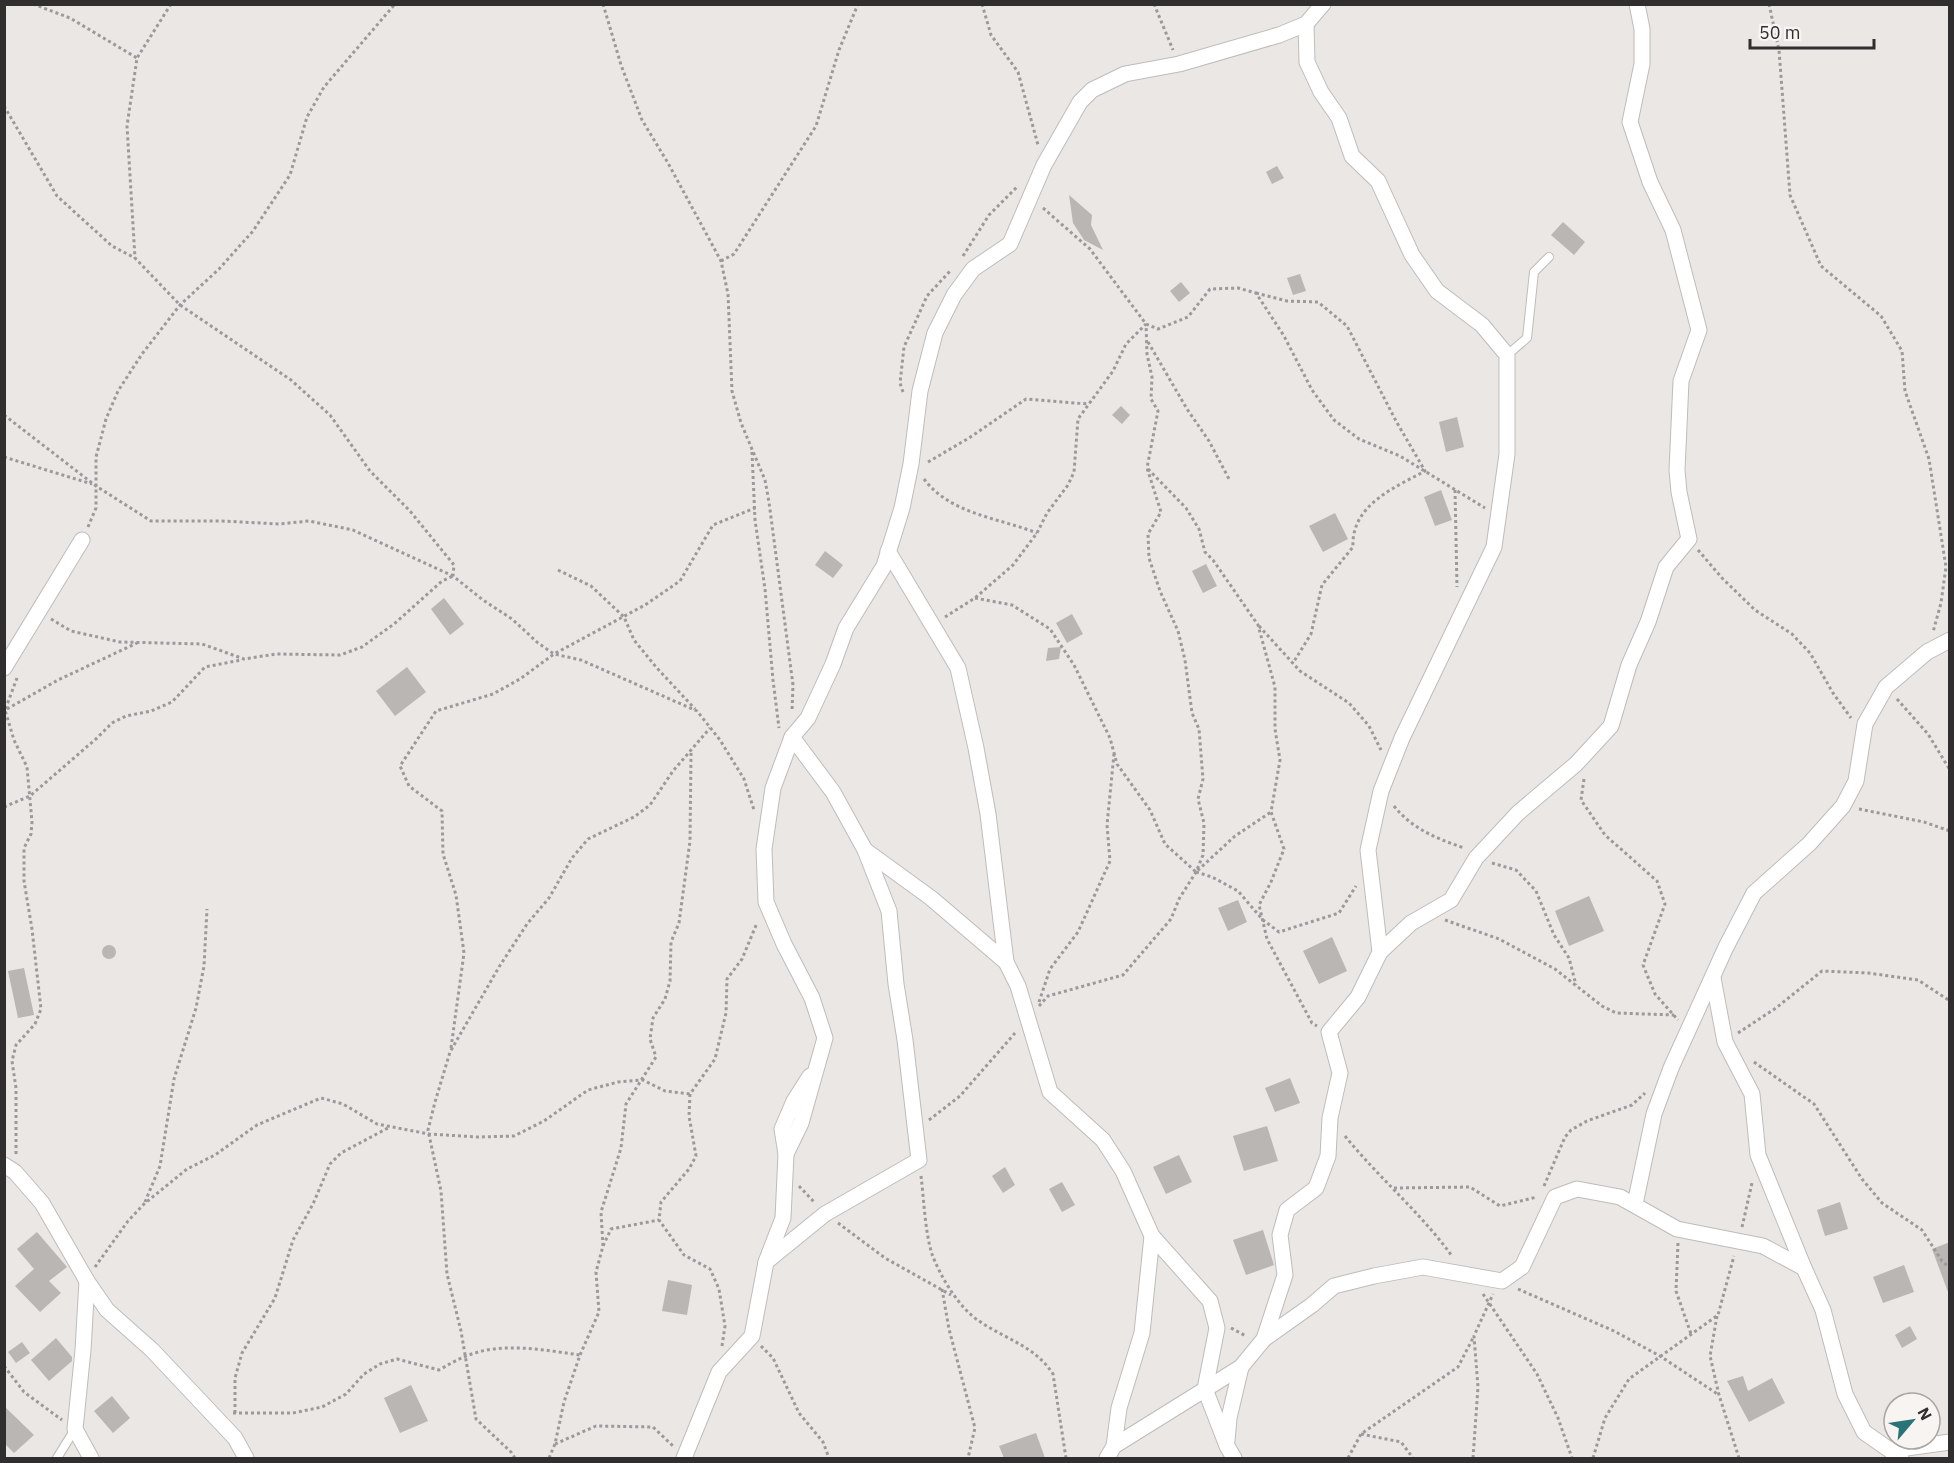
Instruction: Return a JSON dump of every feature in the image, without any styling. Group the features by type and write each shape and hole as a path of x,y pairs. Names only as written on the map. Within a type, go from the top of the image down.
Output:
{"street":[{"path":"680,1454 719,1372 752,1336 766,1262 783,1218 786,1154 801,1123 825,1038 812,998 784,944 766,902 764,849 773,788 792,737 808,718 833,664 846,628 884,566 914,467 920,391 936,333 954,295 974,269 1010,244 1044,165 1080,102 1092,90 1125,74 1179,64 1279,35 1306,24 1323,4"},
{"path":"1264,1339 1285,1275 1280,1235 1287,1210 1316,1188 1328,1156 1330,1118 1340,1072 1329,1032 1358,997 1380,952 1411,923 1451,900 1476,858 1518,813 1576,764 1611,726 1629,665 1648,622 1666,567 1689,539 1677,470 1681,381 1699,330 1673,230 1650,182 1630,122 1641,64 1642,29 1637,4"},
{"path":"1306,24 1307,62 1321,92 1338,118 1352,156 1378,181 1412,255 1437,291 1482,325 1507,355 1507,454 1494,547 1402,738 1382,791 1368,850 1380,952"},
{"path":"11,673 40,611 82,540"},
{"path":"888,551 958,668 988,814 1006,962 1018,986 1029,1018 1050,1092 1103,1140 1123,1171 1152,1236 1210,1301 1217,1328 1205,1389 1228,1454"},
{"path":"1635,1204 1654,1114 1671,1068 1726,947 1754,893 1809,844 1843,806 1856,781 1865,724 1886,687 1927,652 1950,640"},
{"path":"766,1262 825,1214 919,1160 889,911 865,850 833,792 792,737"},
{"path":"865,850 931,898 1006,962"},
{"path":"1713,978 1725,1042 1752,1094 1758,1155 1823,1310 1845,1394 1864,1432 1896,1454 1950,1442"},
{"path":"10,1168 42,1203 87,1281 107,1310 152,1350 235,1438 246,1458"},
{"path":"1111,1452 1241,1367 1264,1339 1312,1305 1334,1286 1423,1267 1502,1281 1522,1267 1555,1197 1576,1189 1620,1197 1677,1229 1763,1246 1804,1268"},
{"path":"1111,1452 1119,1408 1142,1333 1152,1236"},
{"path":"87,1281 75,1429 91,1458"},
{"path":"1228,1454 1229,1418 1241,1367"}],"lane":[{"path":"1507,355 1527,338 1533,272 1550,257"},
{"path":"57,1458 75,1429"}],"path":[{"path":"33,4 70,18 137,58"},
{"path":"135,258 127,126 137,58 171,4"},
{"path":"82,540 96,508 96,457 106,419 117,391 180,304 219,268 253,231 290,175 307,117 324,87 395,4"},
{"path":"603,4 621,65 642,120 721,261 728,294 732,391 741,423 765,480 769,502 793,685 792,737"},
{"path":"721,261 734,254 816,126 839,50 858,4"},
{"path":"982,4 991,35 1018,72 1044,165"},
{"path":"1154,4 1179,64"},
{"path":"1769,4 1779,50 1790,195 1821,266 1881,316 1902,351 1905,391 1929,459 1946,567 1941,603 1927,652"},
{"path":"4,105 57,196 112,246 135,258 180,304 291,380 330,415 370,471 410,511 454,566 453,576"},
{"path":"1030,197 1090,249 1146,324 1158,329 1188,317 1210,289 1238,288 1287,301 1318,302 1347,326 1396,421 1425,471"},
{"path":"1256,293 1284,336 1312,390 1334,420 1359,439 1400,456 1498,516"},
{"path":"1114,752 1107,825 1110,861 1078,932 1050,969 1037,1008 1048,996 1123,975 1171,919 1203,855 1204,823 1198,799 1203,779 1199,729 1192,713 1179,631 1160,591 1149,558 1148,534 1161,512 1147,468 1158,411 1151,399 1152,377 1147,354 1146,324"},
{"path":"933,625 975,598 1013,565 1037,533 1047,513 1068,485 1074,472 1078,420 1113,371 1126,344 1146,324"},
{"path":"1147,341 1187,409 1209,441 1229,479"},
{"path":"1037,533 972,513 932,490 914,467 969,438 1026,399 1089,404"},
{"path":"4,415 96,486 151,521 279,524 309,522 352,530 453,576 512,619 537,643 554,654 581,660 697,711"},
{"path":"751,447 754,508 765,589 773,680 785,753"},
{"path":"4,457 96,486"},
{"path":"1147,468 1186,508 1199,529 1206,552 1214,560 1258,624 1300,671 1349,703 1369,726 1390,769"},
{"path":"1293,663 1311,634 1322,585 1353,547 1352,535 1364,511 1387,491 1425,471"},
{"path":"1455,489 1457,589"},
{"path":"515,1458 476,1419 461,1331 447,1274 441,1191 428,1130 450,1052 464,953 456,895 443,854 442,811 409,786 400,766 436,711 493,694 520,680 554,654 624,617 680,581 713,525 754,508"},
{"path":"1689,539 1722,578 1755,610 1792,634 1810,653 1833,693 1863,735"},
{"path":"558,570 591,586 624,617 634,640 710,728 744,779 755,812"},
{"path":"4,807 30,796 112,723 126,716 151,711 172,702 205,667 276,654 340,655 362,647 394,624 442,581 453,576"},
{"path":"975,598 1012,604 1050,629 1074,665 1110,738 1117,764 1150,810 1165,844 1196,872 1212,877 1238,891 1263,920 1279,932 1339,913 1370,864"},
{"path":"40,611 71,631 120,642 202,644 244,659"},
{"path":"1258,624 1275,687 1275,729 1280,760 1271,812 1284,849 1259,905 1268,939 1312,1023 1329,1032"},
{"path":"5,710 58,680 138,642"},
{"path":"10,1168 16,1088 12,1061 16,1045 35,1024 41,1009 24,881 24,848 31,834 27,767 14,740 5,710 11,673"},
{"path":"1886,687 1928,734 1950,770"},
{"path":"450,1052 526,924 549,898 572,858 588,839 634,817 650,805 673,771 710,728"},
{"path":"603,1246 601,1212 621,1148 626,1104 656,1057 650,1039 653,1018 665,999 670,981 671,942 679,923 690,841 691,751"},
{"path":"1584,778 1581,800 1605,835 1657,881 1665,904 1643,965 1655,994 1688,1032"},
{"path":"1382,791 1401,816 1430,836 1471,851 1476,858 1516,870 1536,891 1554,935 1569,958 1576,985"},
{"path":"1843,806 1924,822 1950,831"},
{"path":"1196,872 1235,836 1271,812"},
{"path":"719,1372 725,1326 719,1289 710,1269 684,1254 659,1220 661,1202 689,1169 696,1156 689,1116 690,1094 715,1059 726,1013 727,979 742,958 766,902"},
{"path":"144,1204 160,1166 174,1079 196,1008 204,966 207,909"},
{"path":"1427,914 1499,939 1555,969 1602,1006 1616,1013 1674,1015"},
{"path":"1725,1042 1776,1008 1822,971 1868,973 1918,980 1950,1000"},
{"path":"917,1130 960,1096 1029,1018"},
{"path":"1752,1060 1814,1104 1862,1179 1882,1203 1922,1230 1942,1261 1950,1268"},
{"path":"87,1281 103,1254 144,1204 188,1169 215,1155 257,1125 321,1098 343,1104 376,1124 429,1134 478,1137 514,1136 544,1121 588,1090 618,1082 643,1080 666,1091 690,1094"},
{"path":"1544,1188 1565,1137 1571,1130 1587,1121 1632,1105 1648,1090"},
{"path":"235,1413 235,1378 242,1353 275,1298 293,1240 313,1204 330,1164 341,1153 389,1127"},
{"path":"1739,1458 1719,1395 1710,1356 1758,1155"},
{"path":"919,1160 932,1254 953,1296"},
{"path":"785,1172 825,1214 885,1258 953,1296 977,1320 1031,1350 1048,1366 1053,1374 1066,1458"},
{"path":"1393,1188 1470,1187 1500,1206 1543,1196"},
{"path":"549,1458 580,1355 599,1312 597,1272 603,1246 611,1228 659,1220"},
{"path":"1677,1229 1679,1251 1676,1292 1691,1334"},
{"path":"1348,1458 1361,1434 1458,1367 1489,1300 1502,1281 1614,1331 1660,1356 1719,1395"},
{"path":"942,1289 949,1329 975,1428 968,1458"},
{"path":"1593,1458 1605,1418 1629,1378 1718,1315"},
{"path":"1214,1317 1228,1327 1253,1338 1264,1339"},
{"path":"752,1336 773,1358 799,1413 823,1442 829,1458"},
{"path":"1473,1458 1478,1387 1474,1336"},
{"path":"207,1410 235,1413 293,1413 322,1407 346,1394 364,1374 380,1364 397,1359 439,1370 465,1356 487,1350 527,1348 580,1355"},
{"path":"4,1366 24,1392 75,1429"},
{"path":"555,1444 596,1426 653,1427 680,1454"},
{"path":"1361,1434 1401,1442 1413,1458"}],"building":[{"path":"1277,166 1284,178 1272,184 1266,172"},
{"path":"1069,195 1092,215 1091,225 1103,250 1084,240 1073,223"},
{"path":"1563,222 1585,242 1574,255 1551,235"},
{"path":"1300,274 1306,291 1293,295 1287,278"},
{"path":"1181,282 1190,293 1179,302 1170,291"},
{"path":"1121,406 1130,415 1122,424 1112,415"},
{"path":"1457,417 1464,447 1446,452 1439,422"},
{"path":"1441,490 1452,520 1435,526 1424,497"},
{"path":"1335,513 1348,539 1323,552 1309,526"},
{"path":"825,551 843,565 833,578 815,565"},
{"path":"1206,564 1217,586 1203,593 1192,571"},
{"path":"444,598 464,624 450,635 431,609"},
{"path":"1072,614 1083,634 1067,643 1056,623"},
{"path":"1061,647 1059,659 1046,661 1048,648"},
{"path":"407,667 426,692 395,716 376,691"},
{"path":"1589,896 1604,931 1569,946 1555,911"},
{"path":"1238,900 1247,922 1228,931 1218,908"},
{"path":"1332,937 1347,971 1319,984 1303,951"},
{"path":"109,945 114,947 116,952 114,957 109,959 104,957 102,952 104,947"},
{"path":"24,968 34,1015 18,1018 8,971"},
{"path":"1290,1078 1300,1103 1275,1112 1265,1088"},
{"path":"1267,1126 1278,1161 1244,1171 1233,1136"},
{"path":"1179,1155 1192,1182 1166,1194 1153,1167"},
{"path":"1005,1167 1015,1185 1003,1193 992,1176"},
{"path":"1062,1182 1075,1205 1062,1212 1049,1189"},
{"path":"1840,1202 1848,1229 1825,1236 1817,1210"},
{"path":"1263,1230 1274,1265 1246,1275 1233,1240"},
{"path":"37,1232 67,1267 49,1281 61,1293 40,1312 15,1286 34,1269 17,1249"},
{"path":"1950,1242 1950,1292 1948,1292 1932,1249"},
{"path":"1904,1265 1914,1292 1883,1303 1873,1277"},
{"path":"668,1280 692,1285 687,1315 662,1311"},
{"path":"1910,1326 1917,1339 1902,1348 1895,1335"},
{"path":"56,1338 72,1357 72,1361 49,1381 31,1360"},
{"path":"22,1342 30,1353 16,1363 8,1352"},
{"path":"1743,1376 1748,1391 1772,1378 1785,1403 1749,1422 1727,1381"},
{"path":"411,1385 428,1421 400,1433 384,1398"},
{"path":"112,1396 130,1418 113,1433 94,1411"},
{"path":"4,1406 34,1435 14,1453 4,1443"},
{"path":"1036,1433 1045,1458 1004,1458 999,1446"}]}
